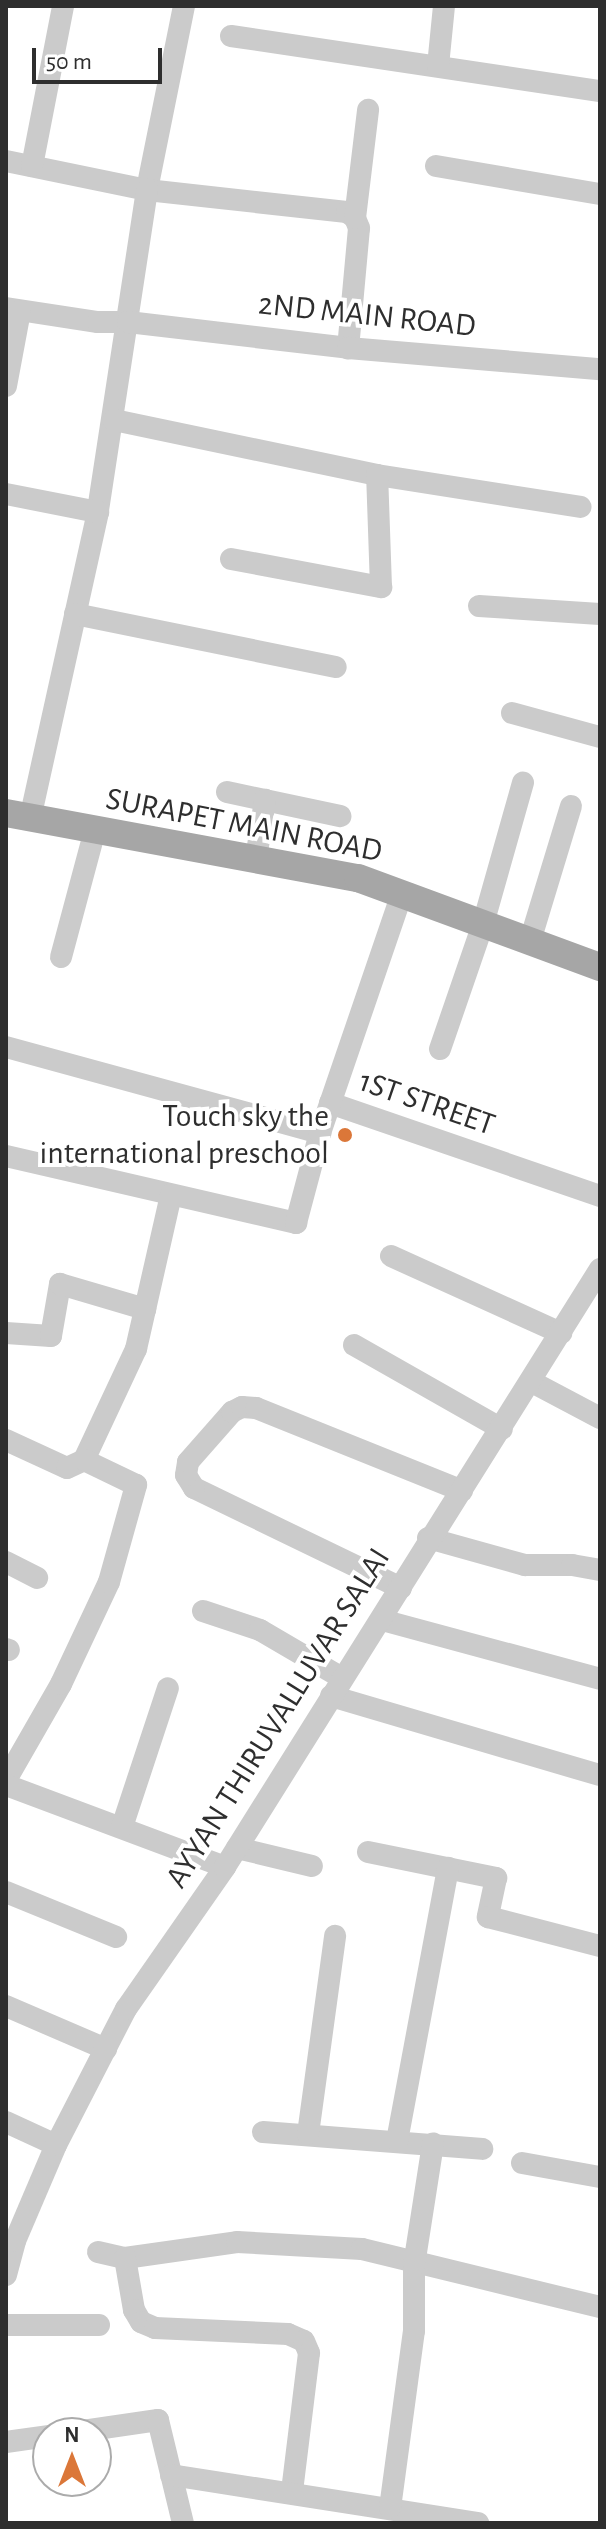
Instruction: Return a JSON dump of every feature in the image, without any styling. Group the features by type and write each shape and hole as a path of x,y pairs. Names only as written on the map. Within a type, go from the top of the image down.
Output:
{"main road":[{"name":"SURAPET MAIN ROAD","path":"18,816 358,878 600,967"}],"street":[{"path":"32,166 63,6"},
{"path":"18,816 75,614 98,512 147,190 184,6"},
{"path":"438,66 444,6"},
{"path":"231,36 600,91"},
{"path":"348,348 359,228 355,218 368,110"},
{"path":"6,161 147,190 347,212 355,218"},
{"path":"436,166 600,194"},
{"path":"6,386 13,309"},
{"name":"2ND MAIN ROAD","path":"13,309 98,322 128,322 348,348 600,369"},
{"path":"114,420 377,475 581,507"},
{"path":"231,559 381,587 377,475"},
{"path":"6,494 98,512"},
{"path":"479,606 600,614"},
{"path":"75,614 336,667"},
{"path":"512,713 600,737"},
{"path":"440,1049 483,924 523,783"},
{"path":"227,792 340,816"},
{"path":"256,859 265,800"},
{"path":"530,941 571,806"},
{"path":"61,957 95,830"},
{"path":"330,1103 402,894"},
{"path":"6,1047 320,1133"},
{"name":"1ST STREET","path":"171,1195 296,1223 330,1103 600,1196"},
{"path":"6,1156 171,1195 136,1349 84,1460 67,1468 6,1440"},
{"path":"391,1256 561,1333"},
{"name":"AYYAN THIRUVALLUVAR SALAI","path":"6,2275 10,2239 126,2009 231,1857 336,1687 382,1620 428,1538 462,1491 561,1333 592,1300 600,1269"},
{"path":"6,1333 51,1336 60,1284 145,1309"},
{"path":"354,1345 502,1429"},
{"path":"532,1382 600,1418"},
{"path":"401,1588 194,1488 186,1475 188,1462 232,1412 242,1407 256,1408 462,1491"},
{"path":"84,1460 136,1485 109,1582 61,1684 6,1782 122,1827 231,1857 312,1866"},
{"path":"428,1538 525,1565 572,1565 600,1570"},
{"path":"6,1562 37,1578"},
{"path":"203,1611 260,1630 336,1687 600,1775"},
{"path":"382,1620 600,1679"},
{"path":"122,1827 168,1688"},
{"path":"368,1852 496,1878 488,1917 599,1942"},
{"path":"397,2141 448,1868"},
{"path":"6,1892 116,1937"},
{"path":"308,2134 335,1936"},
{"path":"6,2006 106,2049"},
{"path":"6,2122 56,2145"},
{"path":"263,2132 482,2149"},
{"path":"390,2508 414,2331 414,2265 433,2143"},
{"path":"522,2163 600,2177"},
{"path":"98,2252 125,2258 237,2242 362,2249 414,2265 600,2307"},
{"path":"125,2258 134,2310 141,2322 155,2328 288,2334 304,2341 309,2353 292,2492"},
{"path":"6,2325 99,2325"},
{"path":"112,2427 158,2420 183,2523"},
{"path":"6,2442 32,2438"},
{"path":"171,2475 478,2523"}],"place":[{"name":"Touch sky the international preschool","path":"345,1135"}]}
